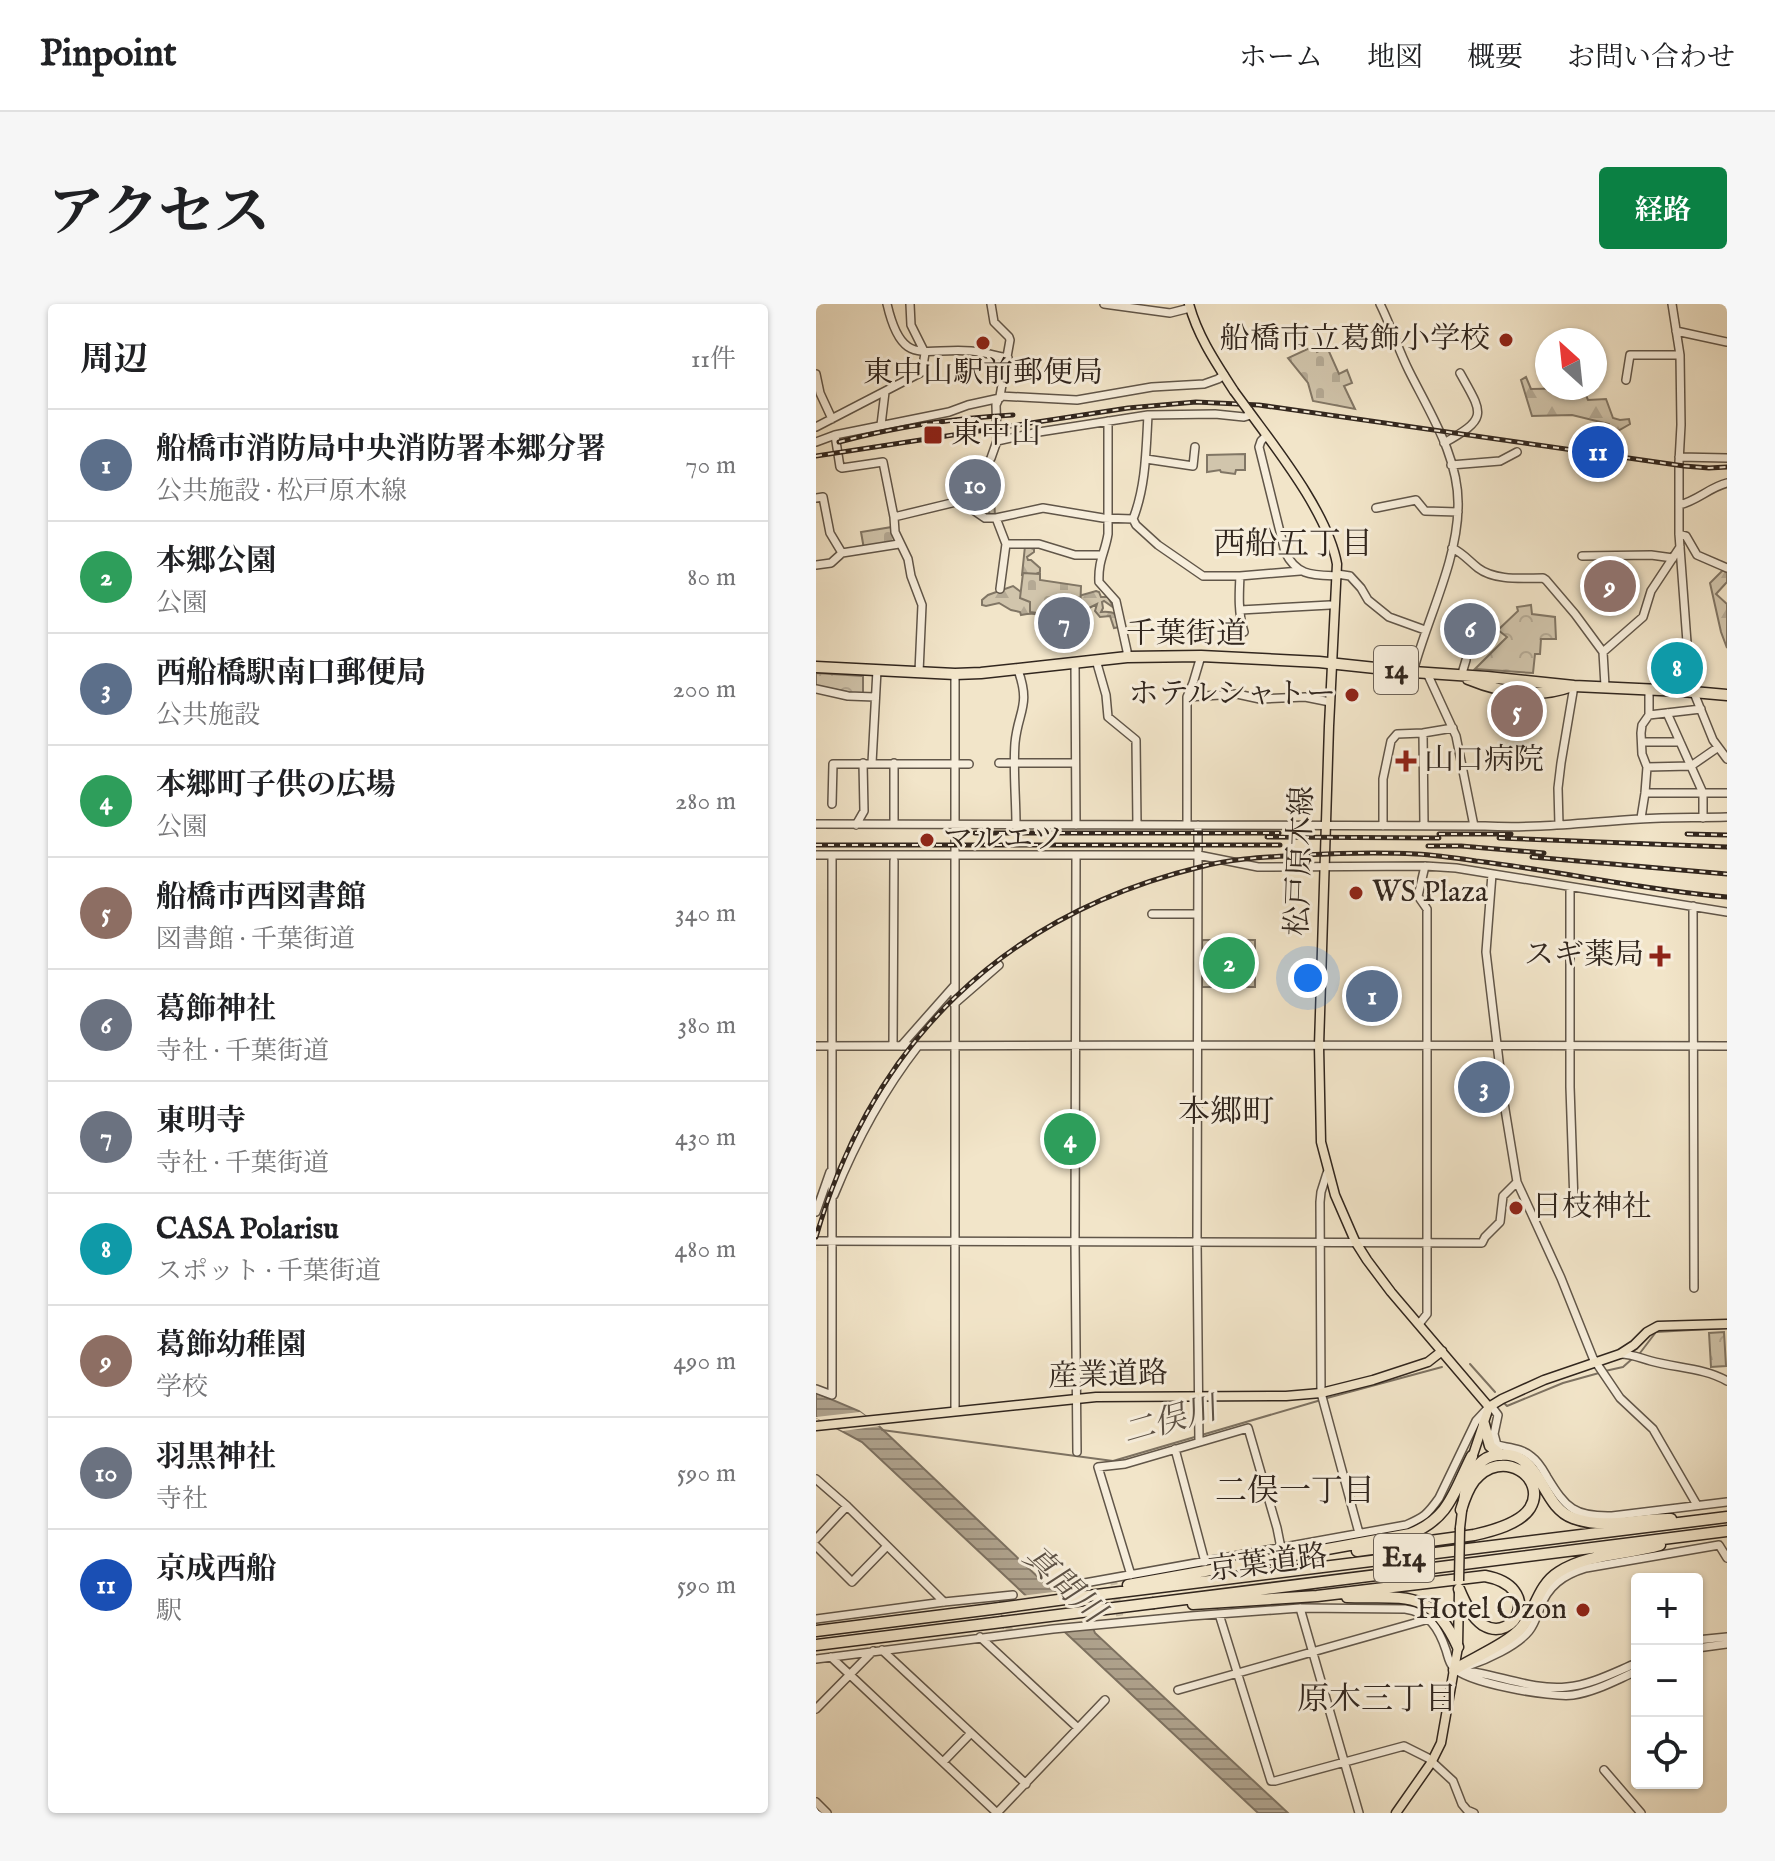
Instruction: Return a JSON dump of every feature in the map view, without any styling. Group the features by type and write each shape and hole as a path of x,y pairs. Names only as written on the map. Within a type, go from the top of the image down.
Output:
{"highway":[{"name":"千葉街道","path":"816,667 955,674 1127,657 1201,656 1462,673 1497,689 1532,694 1574,686 1605,686 1727,695"},
{"path":"1484,1424 1490,1446 1501,1455"},
{"path":"1464,1488 1481,1461 1501,1455 1529,1464 1550,1498 1568,1517 1612,1525 1655,1518 1697,1521"},
{"path":"1080,1597 1117,1587 1410,1534 1443,1513 1472,1456"},
{"path":"1244,1564 1391,1547 1490,1531 1525,1513 1532,1503 1533,1489 1520,1470 1503,1464 1494,1466 1476,1478 1461,1510"},
{"name":"京葉道路","path":"816,1631 1727,1517"},
{"name":"京葉道路","path":"816,1645 1727,1531"},
{"path":"1454,1670 1519,1630 1544,1585 1558,1572 1597,1557 1697,1535"},
{"path":"1154,1603 1189,1604 1317,1596 1485,1576 1509,1584 1514,1590 1520,1609 1518,1616 1501,1628 1484,1626 1473,1616 1459,1585"},
{"path":"1317,1596 1419,1601 1437,1613 1458,1647"}],"main road":[{"name":"松戸原木線","path":"1189,306 1199,334 1316,511 1335,553 1337,575 1319,1046 1321,1142 1327,1173 1355,1241 1385,1285 1489,1407"},
{"path":"1396,1813 1431,1763 1444,1733 1458,1647 1460,1528 1464,1488 1489,1407 1531,1385 1601,1369 1658,1326 1727,1324"},
{"name":"産業道路","path":"820,1425 1076,1399 1321,1393 1428,1362 1442,1351"}],"street":[{"path":"887,304 892,323 903,341 914,350 925,353 970,351 1008,358"},
{"path":"910,304 911,325 925,353 920,375 820,425 831,437 840,467 883,462 895,532 908,559 923,611 919,672"},
{"path":"960,501 965,472 986,466 997,441 996,405 1008,358 1009,337 994,322 991,304"},
{"path":"1105,304 1170,313 1189,306"},
{"path":"1380,304 1444,443 1456,483 1458,512 1452,548 1413,672"},
{"path":"1672,304 1680,355 1679,534 1690,683 1717,748 1727,759"},
{"path":"1676,331 1727,342"},
{"path":"1626,380 1630,355 1680,355"},
{"path":"1444,443 1471,427 1478,416 1478,408 1460,373"},
{"path":"816,374 820,393 832,419"},
{"path":"816,442 949,412 1000,397 1077,400 1152,387 1204,384 1224,375"},
{"path":"881,425 885,392"},
{"path":"997,441 1148,415 1244,417 1250,412"},
{"path":"1148,415 1140,502 1133,519 1158,545 1203,576 1300,571 1350,576 1368,600 1389,617 1425,630"},
{"path":"1108,421 1108,534 1101,555 1099,582 1116,601 1127,657"},
{"path":"1266,436 1259,447 1285,552 1300,571"},
{"path":"1146,459 1193,466 1195,447"},
{"path":"1451,465 1500,461 1517,452"},
{"path":"1679,457 1727,458"},
{"path":"1679,505 1727,483"},
{"path":"816,498 823,497 830,533 842,553"},
{"path":"1376,508 1416,500 1425,511 1458,512"},
{"path":"894,517 960,501 985,518 1043,508 1080,515 1133,519"},
{"path":"996,518 1006,544 1000,589"},
{"path":"1679,534 1686,536 1697,555 1727,568"},
{"path":"816,565 831,563 842,553 899,544"},
{"path":"1006,544 1039,544 1075,555 1101,555"},
{"path":"1603,652 1643,617 1651,591 1680,547"},
{"path":"1452,548 1488,573 1546,580 1603,652 1605,686"},
{"path":"1582,556 1651,555 1673,558"},
{"path":"1240,576 1240,610 1244,632"},
{"path":"1240,610 1330,605"},
{"path":"1187,825 1187,697 1201,656"},
{"path":"1096,660 1106,695 1108,717 1136,740 1137,825"},
{"path":"1462,673 1466,660"},
{"path":"1075,663 1076,825"},
{"path":"856,825 864,811 877,670"},
{"path":"1016,825 1016,741 1025,695 1018,670"},
{"path":"1427,673 1456,736 1474,826"},
{"path":"955,674 955,1411"},
{"path":"1559,825 1558,788 1574,686"},
{"path":"816,689 848,696 875,697"},
{"path":"1641,818 1647,767 1642,754 1642,725 1649,715 1649,689"},
{"path":"1187,697 1237,694 1260,699 1305,697 1330,702"},
{"path":"1649,715 1701,709"},
{"path":"1667,713 1703,793 1703,818"},
{"path":"1383,826 1383,779 1391,741 1397,734 1453,728"},
{"path":"1423,733 1424,825"},
{"path":"1642,742 1680,742"},
{"path":"1647,767 1691,766 1717,748"},
{"path":"894,763 894,824"},
{"path":"999,763 1075,763"},
{"path":"832,804 833,764 969,764"},
{"path":"1645,793 1727,793"},
{"path":"816,824 1474,826 1727,817"},
{"path":"1198,825 1199,1442"},
{"path":"816,855 1198,852 1258,867 1425,866 1727,912"},
{"path":"816,1389 832,1395 832,855"},
{"path":"1076,855 1077,1452"},
{"path":"894,861 897,1046"},
{"path":"1419,1324 1427,1314 1427,909 1418,896 1425,866"},
{"path":"1492,874 1486,952 1496,1047 1517,1182 1561,1278 1591,1354 1627,1406 1653,1429 1697,1505"},
{"path":"1570,887 1574,1203"},
{"path":"1693,906 1694,1288"},
{"path":"1152,914 1195,914"},
{"path":"954,1004 999,965"},
{"path":"897,1046 954,986"},
{"path":"816,1046 1727,1046"},
{"path":"832,1200 880,1101 896,1073 918,1046"},
{"path":"816,1212 832,1166"},
{"path":"1327,1173 1321,1192 1321,1393 1359,1533"},
{"path":"816,1241 1482,1243 1500,1222 1503,1196 1517,1182"},
{"path":"1620,1354 1632,1354 1650,1361 1716,1374 1727,1381"},
{"path":"1068,1586 1406,1525 1427,1515 1439,1498 1476,1421 1489,1407 1498,1415 1494,1434 1497,1445 1531,1455 1565,1503 1575,1511 1594,1517 1612,1516 1727,1502"},
{"path":"1131,1575 1098,1467 1125,1464 1248,1428 1281,1548"},
{"path":"1175,1449 1205,1562"},
{"path":"816,1479 944,1602"},
{"path":"816,1539 847,1506"},
{"path":"1454,1670 1479,1663 1527,1634 1544,1598 1558,1580 1567,1575 1586,1568 1723,1544 1727,1558"},
{"path":"816,1546 852,1582 887,1546"},
{"path":"816,1619 1013,1595"},
{"path":"816,1659 979,1637 1219,1614 1300,1608 1405,1609 1414,1610 1429,1619 1438,1630 1454,1670 1469,1678 1551,1695 1569,1695 1588,1691 1631,1673"},
{"path":"1300,1608 1359,1813"},
{"path":"1219,1614 1271,1781 1404,1746 1428,1758 1453,1781 1462,1804 1474,1813"},
{"path":"1178,1690 1429,1619"},
{"path":"979,1637 1078,1728"},
{"path":"1703,1639 1727,1637"},
{"path":"1703,1647 1727,1644"},
{"path":"882,1650 1026,1784"},
{"path":"816,1709 873,1651"},
{"path":"831,1657 997,1813 1105,1700"},
{"path":"1454,1670 1559,1688 1588,1683 1631,1665"},
{"path":"943,1762 971,1733"},
{"path":"1604,1770 1641,1813"},
{"path":"816,1802 827,1813"}],"green space":[{"path":"1314,346 1317,352 1327,347 1339,374 1347,370 1352,383 1344,386 1355,409 1313,401 1308,383 1288,358"},
{"path":"1526,377 1531,389 1535,389 1535,400 1606,400 1613,418 1629,419 1630,424 1616,432 1609,424 1572,415 1532,416 1521,380"},
{"path":"1245,454 1245,470 1236,470 1235,474 1220,470 1207,472 1207,455"},
{"path":"992,468 995,515 990,517 983,476 971,478 973,493 984,515 963,501 969,471"},
{"path":"892,527 895,544 864,549 861,532"},
{"path":"1025,546 1034,549 1027,557 1040,568 1040,572 1029,576 1022,575"},
{"path":"1723,570 1727,573 1727,582 1716,594 1727,604 1727,648 1710,583"},
{"path":"1023,573 1040,574 1040,580 1081,586 1080,613 1045,618 1044,614 1030,612 1030,602 1020,598"},
{"path":"1013,586 1064,611 1050,619 1033,614 1021,615 999,603 982,605 982,600 988,595"},
{"path":"1096,591 1101,597 1108,597 1114,608 1104,601 1101,612 1115,614 1120,627 1114,628 1110,616 1100,617 1095,611 1097,604 1085,610 1083,619 1087,623 1084,626 1088,639 1081,640 1071,622 1076,616 1075,597"},
{"path":"1531,605 1532,614 1555,617 1556,639 1541,639 1540,654 1535,654 1533,673 1475,669 1507,637 1498,630 1518,611 1517,607"},
{"path":"816,673 863,676 863,694 816,686"},
{"path":"1202,940 1255,940 1255,987 1202,987"},
{"path":"1066,1118 1073,1118 1073,1160 1066,1159"},
{"path":"1724,1332 1726,1366 1711,1367 1709,1333"}],"shaded area":[{"path":"816,1393 859,1411 880,1427 1288,1813 1258,1813 862,1442 816,1417"}],"pier":[{"path":"860,1412 880,1426 843,1431 816,1418 816,1417"},
{"path":"1061,1591 1092,1621 1052,1627 1020,1596"}],"waterway":[{"name":"二俣川","path":"1640,1353 1656,1332 1727,1328"},
{"name":"二俣川","path":"1605,1371 1623,1367 1632,1359"},
{"name":"二俣川","path":"1470,1364 1495,1392"},
{"name":"二俣川","path":"1327,1398 1442,1367"},
{"name":"二俣川","path":"1504,1403 1507,1406 1563,1383 1599,1373"},
{"name":"二俣川","path":"882,1430 1113,1461 1321,1400"}],"tunnel":[{"path":"1113,1578 1121,1623"},
{"path":"1003,1596 1010,1634"}],"railway":[{"path":"816,456 1128,408 1196,402 1259,405 1684,466 1727,467"},
{"path":"839,442 925,424 1013,415"},
{"path":"975,833 1279,833"},
{"path":"1439,834 1511,834"},
{"path":"1687,834 1727,835"},
{"path":"1267,837 1439,838"},
{"path":"1499,838 1727,847"},
{"path":"816,845 1280,845"},
{"path":"1428,846 1544,853"},
{"path":"816,1237 840,1167 872,1104 910,1047 955,997 1007,954 1065,918 1129,889 1200,867 1238,860 1388,853 1424,854 1727,897"},
{"path":"1532,857 1727,874"}],"place":[{"name":"船橋市立葛飾小学校","path":"1506,340"},
{"name":"東中山駅前郵便局","path":"983,343"},
{"name":"東中山","path":"933,435"},
{"name":"京成西船","path":"1598,452"},
{"name":"羽黒神社","path":"975,485"},
{"name":"葛飾幼稚園","path":"1610,586"},
{"name":"東明寺","path":"1064,623"},
{"name":"葛飾神社","path":"1470,629"},
{"name":"CASA Polarisu","path":"1677,668"},
{"name":"ホテルシャトー","path":"1352,695"},
{"name":"船橋市西図書館","path":"1517,711"},
{"name":"山口病院","path":"1406,761"},
{"name":"マルエツ","path":"927,840"},
{"name":"WS Plaza","path":"1356,893"},
{"name":"スギ薬局","path":"1660,956"},
{"name":"本郷公園","path":"1229,963"},
{"name":"船橋市消防局中央消防署本郷分署","path":"1372,996"},
{"name":"西船橋駅南口郵便局","path":"1484,1087"},
{"name":"本郷町子供の広場","path":"1070,1139"},
{"name":"日枝神社","path":"1516,1208"},
{"name":"Hotel Ozon","path":"1583,1610"}],"district":[{"name":"西船五丁目","path":"1293,545"},
{"name":"本郷町","path":"1226,1113"},
{"name":"二俣一丁目","path":"1295,1492"},
{"name":"原木三丁目","path":"1377,1700"}],"water label":[{"name":"真間川","path":"1063,1585"}]}
